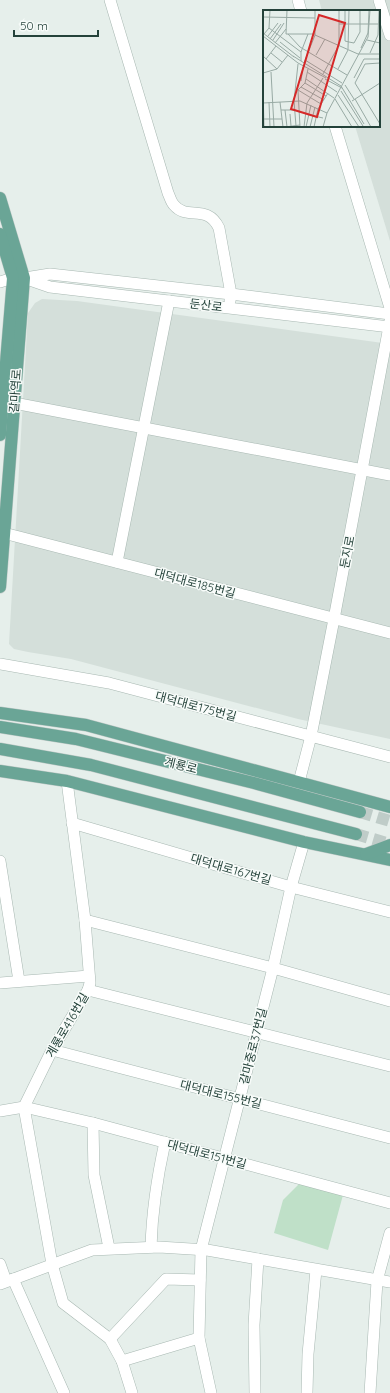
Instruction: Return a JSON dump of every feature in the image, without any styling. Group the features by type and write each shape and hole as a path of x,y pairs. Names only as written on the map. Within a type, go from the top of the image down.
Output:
{"main road":[{"name":"갈마역로","path":"0,198 18,278 14,403 2,532 0,587"},
{"name":"갈마역로","path":"0,234 18,278 0,435"},
{"path":"0,713 86,725 390,807"},
{"name":"계룡로","path":"0,727 76,739 254,783 360,812"},
{"name":"계룡로","path":"0,749 91,765 356,834"},
{"path":"0,771 67,781 304,842 390,860"},
{"path":"364,855 390,845"}],"street":[{"path":"110,0 168,193 174,205 184,212 206,214 215,218 219,228 230,294 229,308"},
{"path":"298,0 301,10"},
{"path":"379,0 390,35"},
{"path":"335,127 390,308"},
{"name":"둔산로","path":"18,278 50,274 390,314"},
{"path":"0,282 18,278"},
{"name":"둔산로","path":"18,278 50,287 389,325"},
{"path":"117,562 169,301"},
{"name":"둔지로","path":"299,782 311,736 363,470 389,325"},
{"path":"14,403 390,475"},
{"name":"대덕대로185번길","path":"2,532 390,633"},
{"name":"대덕대로175번길","path":"0,664 109,683 390,757"},
{"name":"계룡로416번길","path":"24,1107 52,1050 88,990 89,976 85,920 67,781"},
{"name":"대덕대로167번길","path":"72,823 291,887 390,912"},
{"name":"갈마중로37번길","path":"211,1393 199,1338 201,1250 273,968 291,887 304,842"},
{"path":"0,861 19,981"},
{"path":"85,920 273,968 390,1001"},
{"path":"0,983 89,976"},
{"path":"88,990 390,1066"},
{"name":"대덕대로155번길","path":"52,1050 390,1138"},
{"path":"0,1111 24,1107 52,1264 63,1303 110,1339 122,1361 132,1393"},
{"name":"대덕대로151번길","path":"24,1107 93,1123 390,1203"},
{"path":"93,1123 94,1175 109,1248"},
{"path":"151,1247 155,1186 165,1142"},
{"path":"370,1393 377,1281 390,1233"},
{"path":"6,1281 92,1250 151,1247 201,1250 390,1282"},
{"path":"255,1393 254,1325 258,1259"},
{"path":"0,1264 6,1281 64,1393"},
{"path":"307,1393 308,1354 316,1270"},
{"path":"110,1339 166,1279 200,1280"},
{"path":"122,1361 199,1338"}],"shaded area":[{"path":"319,0 390,0 390,241 355,127 380,127 380,10 322,10"},
{"path":"42,299 77,301 390,344 390,739 298,719 71,659 14,649 9,644 28,313 35,303"}],"green space":[{"path":"303,1180 343,1195 328,1250 274,1233 283,1200"}],"tunnel":[{"path":"360,812 390,821"},
{"path":"356,834 390,844"}]}
